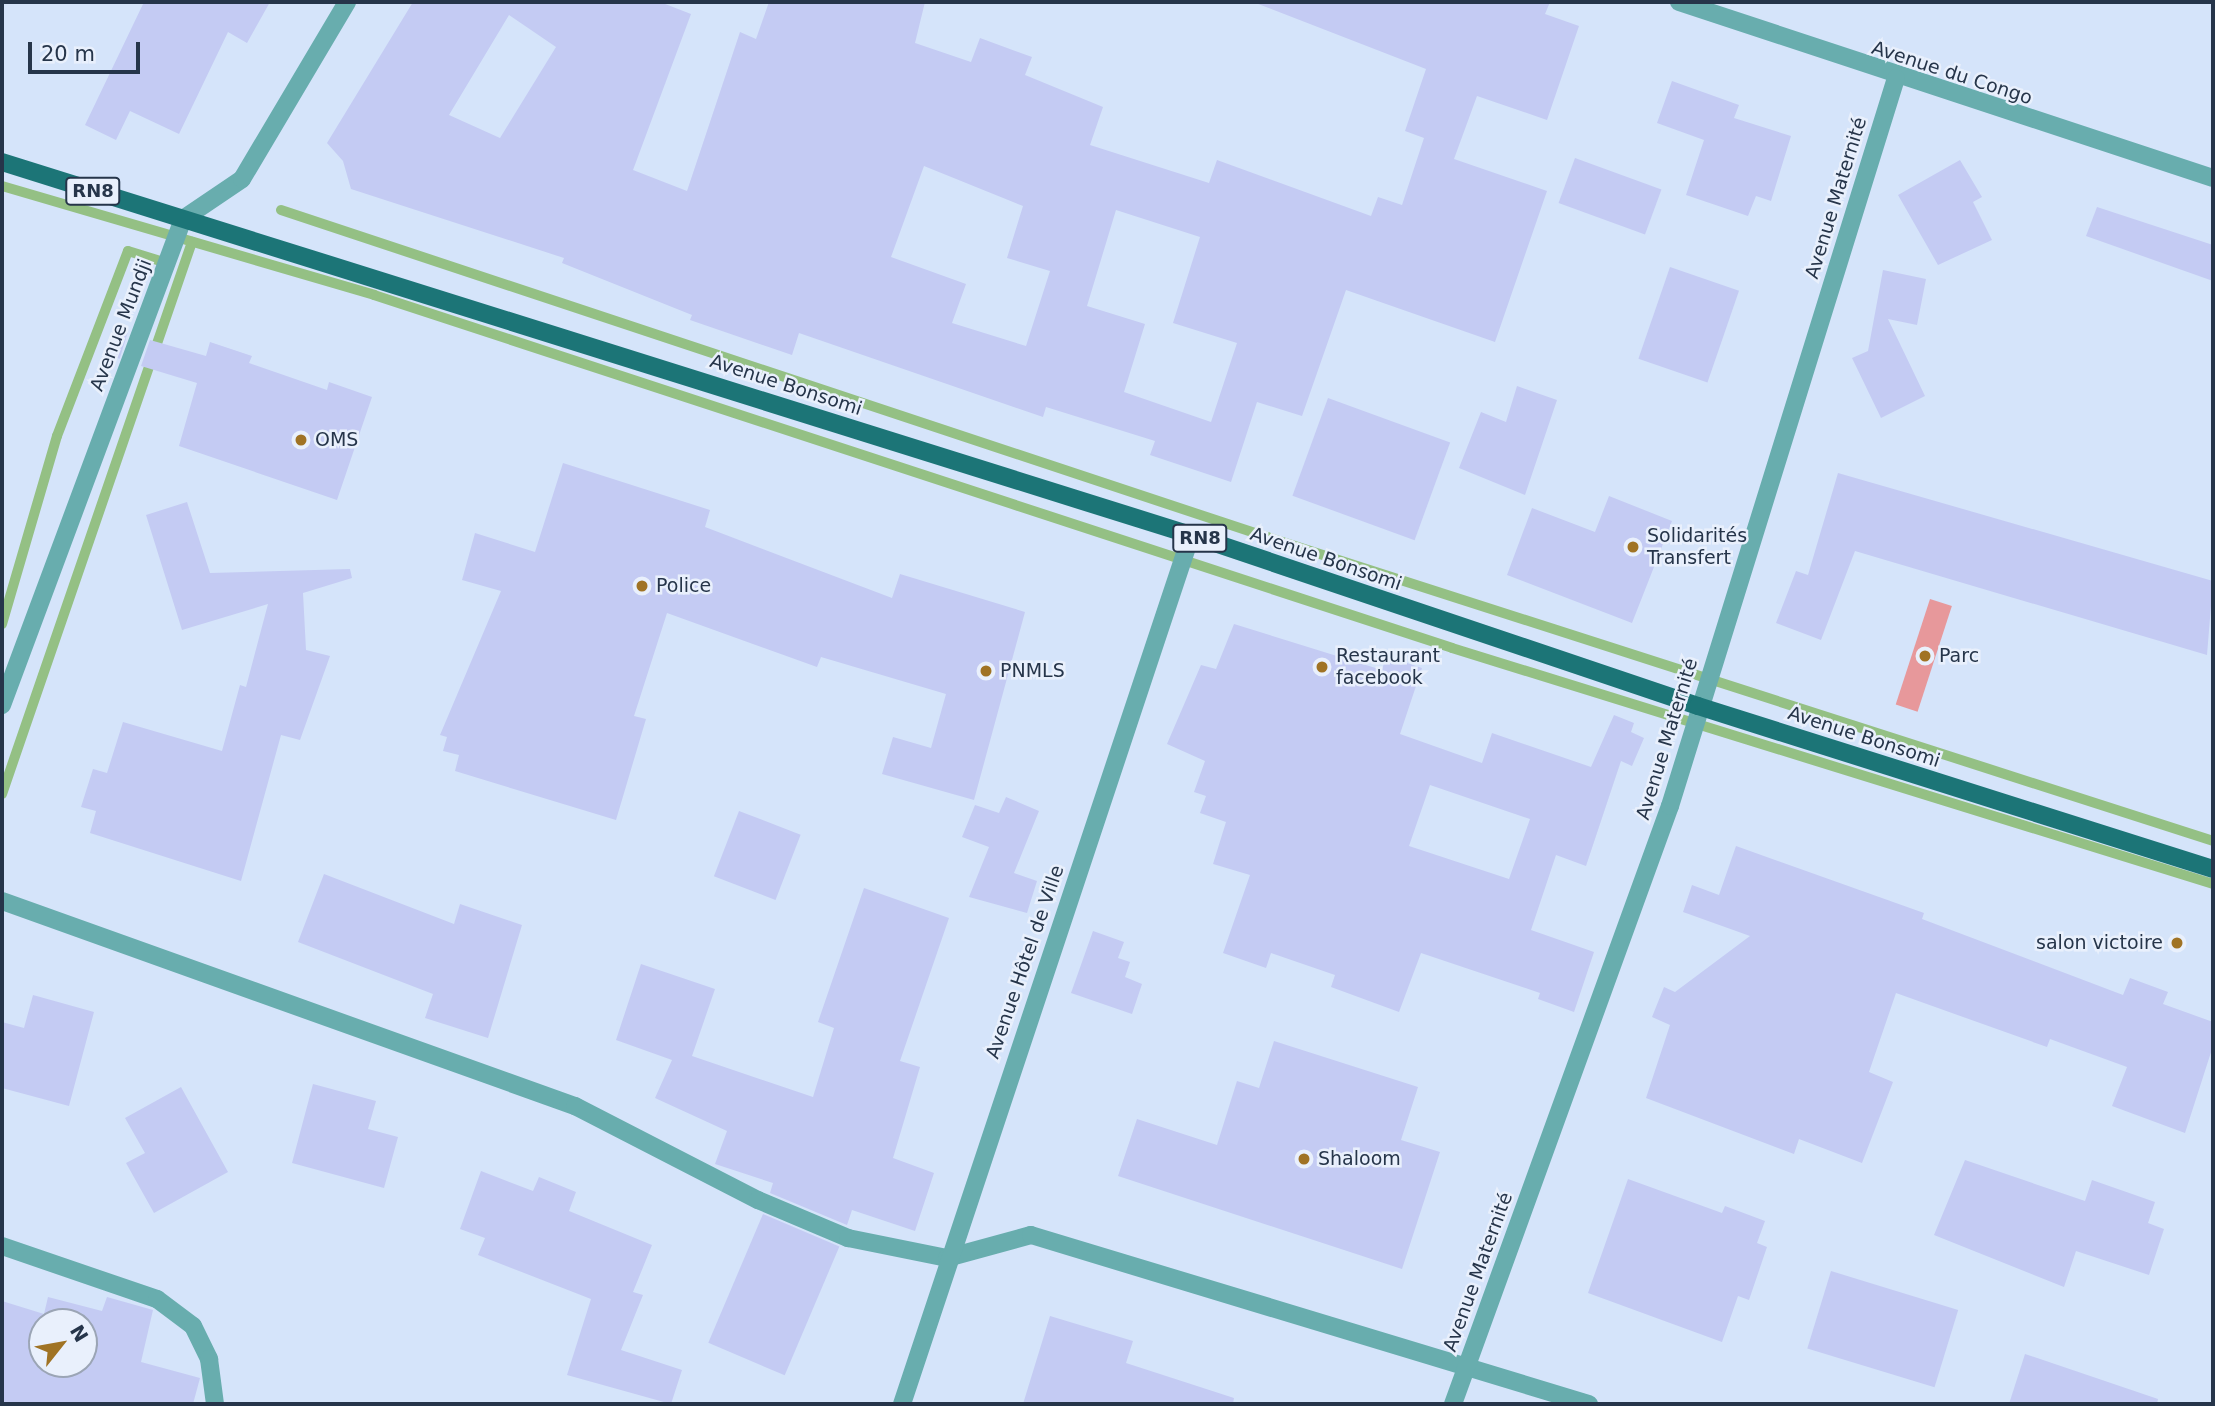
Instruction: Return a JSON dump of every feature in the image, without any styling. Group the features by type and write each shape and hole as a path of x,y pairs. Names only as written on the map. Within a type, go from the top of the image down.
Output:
{"main road":[{"name":"RN8","path":"2,162 183,219"},
{"name":"Avenue Bonsomi","path":"183,219 1191,535 1699,706 2213,869"}],"street":[{"path":"183,219 242,179 347,2"},
{"name":"Avenue du Congo","path":"1679,2 1896,78 2213,178"},
{"name":"Avenue Maternité","path":"1453,1404 1670,806 1896,78"},
{"name":"Avenue Mundji","path":"2,705 183,219"},
{"name":"Avenue Hôtel de Ville","path":"902,1404 947,1258 1191,535"},
{"path":"2,901 575,1106 758,1200 848,1238 947,1258 1031,1235 1589,1404"},
{"path":"2,1246 157,1298 193,1326 209,1359 215,1404"}],"shaded area":[{"name":"Parc","path":"1930,599 1952,606 1918,712 1896,705"}],"building":[{"path":"144,2 270,2 247,43 228,32 179,134 130,111 116,140 85,125"},
{"path":"413,2 660,2 691,14 633,170 687,191 740,32 756,39 769,2 925,2 915,43 971,62 980,38 1032,57 1025,75 1103,107 1090,145 1209,183 1217,160 1371,216 1378,197 1402,205 1424,138 1405,131 1426,69 1253,2 1550,2 1545,14 1579,26 1547,120 1477,96 1454,159 1547,191 1495,342 1346,290 1302,416 1257,402 1231,482 1150,455 1155,441 1046,407 1043,417 799,333 792,355 690,320 692,315 562,263 564,258 351,189 343,161 327,143","holes":["509,15 556,47 500,138 449,115","924,166 1023,206 1007,258 1050,271 1026,346 952,323 966,284 891,257","1116,210 1200,237 1173,323 1237,343 1211,422 1124,392 1145,324 1087,306"]},
{"path":"1672,81 1739,105 1734,118 1791,136 1771,201 1756,196 1748,216 1686,195 1704,140 1657,123"},
{"path":"1575,158 1661,189 1645,235 1559,203"},
{"path":"1960,160 1982,197 1973,202 1992,240 1938,265 1898,195"},
{"path":"2097,207 2213,245 2213,281 2086,236"},
{"path":"1670,267 1739,291 1707,382 1638,359"},
{"path":"1883,270 1926,279 1917,325 1888,319 1925,396 1881,418 1852,358 1868,351"},
{"path":"118,330 128,333 120,359 110,356"},
{"path":"150,340 206,356 210,342 252,356 249,363 327,390 329,382 372,397 337,500 179,446 197,383 141,366"},
{"path":"1517,386 1557,400 1525,495 1459,468 1481,412 1506,422"},
{"path":"1328,398 1450,442 1415,540 1292,496"},
{"path":"563,463 710,510 705,527 892,598 900,574 1025,612 974,800 882,774 893,737 931,748 946,694 821,657 817,667 667,613 634,716 646,719 616,820 455,771 459,755 443,751 447,737 440,735 501,591 462,580 475,533 535,552"},
{"path":"1838,473 2213,581 2207,655 1855,551 1821,640 1776,623 1796,571 1808,575"},
{"path":"1609,496 1672,521 1632,623 1507,575 1532,508 1595,532"},
{"path":"187,502 210,573 350,569 352,578 303,593 306,650 330,656 300,740 281,735 241,881 90,833 96,811 81,807 93,769 107,773 123,722 222,751 240,685 246,687 268,604 182,630 146,515"},
{"path":"1234,624 1382,670 1386,656 1422,668 1400,734 1482,763 1492,733 1591,767 1614,715 1634,723 1631,732 1644,738 1632,766 1621,761 1586,866 1556,855 1531,930 1594,952 1574,1012 1538,999 1540,993 1421,953 1399,1012 1331,987 1335,975 1271,953 1266,968 1223,953 1250,875 1213,864 1226,822 1200,813 1206,796 1194,792 1205,761 1167,744 1201,665 1216,669","holes":["1430,785 1530,819 1509,879 1409,846"]},
{"path":"1006,797 1039,811 1014,873 1037,881 1027,913 969,897 989,847 962,837 975,805 999,813"},
{"path":"739,811 801,835 776,900 714,876"},
{"path":"1736,846 1924,913 1922,919 2123,995 2130,978 2168,992 2163,1004 2213,1022 2213,1046 2185,1133 2112,1106 2127,1067 2050,1039 2047,1047 1896,993 1869,1072 1893,1082 1862,1163 1799,1139 1794,1154 1646,1098 1670,1025 1652,1017 1664,987 1675,992 1750,936 1683,912 1692,885 1719,895"},
{"path":"324,874 454,924 460,904 522,925 488,1038 425,1018 433,994 298,942"},
{"path":"864,888 949,918 900,1061 920,1067 893,1158 934,1173 915,1231 852,1210 847,1225 770,1193 773,1183 715,1164 727,1131 655,1098 672,1060 616,1040 641,964 715,989 692,1056 813,1097 834,1028 818,1022"},
{"path":"1093,931 1124,942 1118,958 1130,962 1125,977 1142,984 1132,1014 1071,993"},
{"path":"33,995 94,1012 69,1106 2,1088 2,1022 24,1028"},
{"path":"1274,1041 1418,1087 1401,1140 1440,1152 1402,1269 1118,1176 1137,1119 1217,1145 1237,1081 1259,1088"},
{"path":"313,1084 376,1101 368,1129 398,1137 384,1188 292,1163"},
{"path":"181,1087 228,1172 154,1213 126,1163 145,1153 125,1118"},
{"path":"1965,1160 2085,1201 2092,1180 2155,1202 2148,1223 2164,1229 2149,1275 2076,1251 2064,1287 1934,1235"},
{"path":"481,1171 533,1191 539,1177 576,1192 569,1211 652,1245 633,1292 643,1295 621,1350 682,1370 671,1404 567,1375 591,1299 478,1255 485,1238 460,1229"},
{"path":"1628,1179 1722,1213 1725,1206 1765,1221 1757,1243 1767,1247 1749,1300 1738,1296 1722,1342 1588,1293"},
{"path":"763,1214 839,1246 785,1375 708,1343"},
{"path":"1831,1271 1958,1310 1935,1387 1807,1348"},
{"path":"48,1297 90,1308 45,1308"},
{"path":"107,1297 153,1310 141,1362 200,1378 193,1404 2,1404 2,1301 28,1309 28,1378 98,1378 98,1310 102,1311"},
{"path":"1050,1316 1133,1341 1126,1363 1234,1398 1233,1404 1023,1404"},
{"path":"2025,1354 2158,1399 2157,1404 2009,1404"}],"waterway":[{"path":"2,186 374,295 1452,648 2213,884"},
{"path":"281,210 1267,537 2213,841"},
{"path":"2,794 192,242"},
{"path":"2,624 57,436 128,251 170,264"}],"place":[{"name":"OMS","path":"301,440"},
{"name":"Solidarités Transfert","path":"1633,547"},
{"name":"Police","path":"642,586"},
{"name":"Parc","path":"1925,656"},
{"name":"Restaurant facebook","path":"1322,667"},
{"name":"PNMLS","path":"986,671"},
{"name":"salon victoire","path":"2177,943"},
{"name":"Shaloom","path":"1304,1159"}]}
